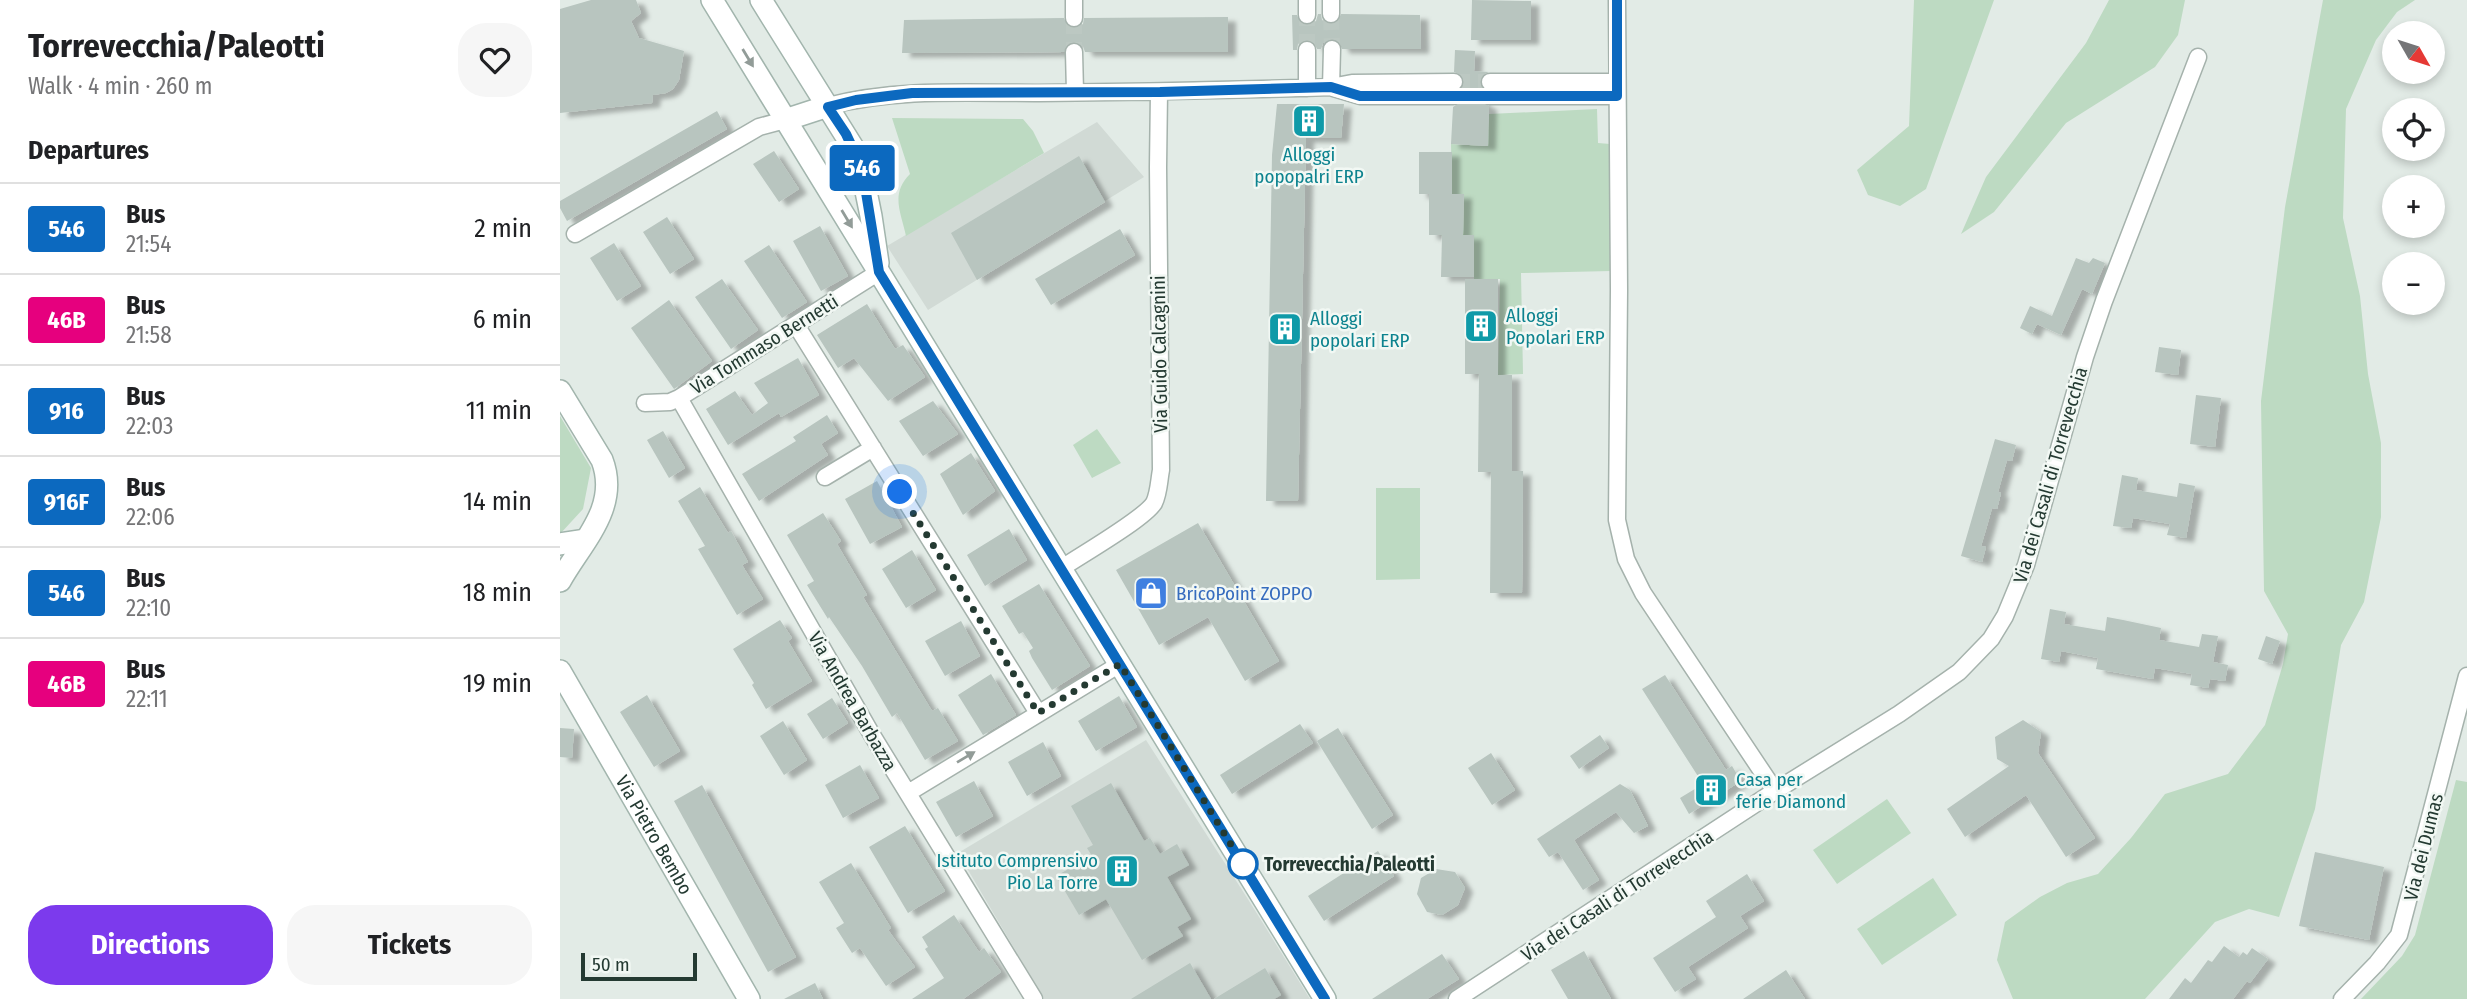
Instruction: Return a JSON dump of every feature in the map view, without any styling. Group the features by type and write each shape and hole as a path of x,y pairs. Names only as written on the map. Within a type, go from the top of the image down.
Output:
{"main road":[{"path":"712,0 1325,999"},
{"path":"761,0 846,134 862,168 879,272"},
{"path":"785,120 828,107"},
{"path":"560,391 602,460 607,477 605,506 594,529 560,581"},
{"path":"560,544 585,540"},
{"path":"560,554 585,540"},
{"name":"Via Pietro Bembo","path":"560,671 749,999"}],"street":[{"path":"1074,0 1074,18"},
{"path":"1617,0 1617,520 1626,559 1643,593 1775,791"},
{"path":"1331,87 1332,49"},
{"path":"1307,50 1307,88"},
{"path":"1074,52 1075,92"},
{"name":"Via dei Casali di Torrevecchia","path":"1457,999 1775,791 1883,724 1946,681 1980,652 2000,625 2026,565 2081,370 2104,301 2198,57"},
{"path":"828,107 856,100 912,93 1160,92 1331,87 1352,83 1454,89"},
{"path":"1490,89 1617,89"},
{"name":"Via Guido Calcagnini","path":"1062,568 1142,515 1153,503 1158,488 1161,470 1158,188 1160,92"},
{"path":"575,234 759,127 785,120"},
{"name":"Via Tommaso Bernetti","path":"645,403 670,402 679,398 879,272"},
{"path":"796,325 1038,713"},
{"name":"Via Andrea Barbazza","path":"679,398 839,678 1034,999"},
{"path":"825,477 873,448"},
{"path":"908,793 1120,664"},
{"name":"Via dei Dumas","path":"2342,999 2399,935 2467,676"}],"shaded area":[{"path":"1097,122 1144,177 928,310 887,246"},
{"path":"1146,740 1310,999 1044,999 958,853"}],"green space":[{"path":"1914,0 1994,0 1926,189 1900,206 1868,195 1857,170 1909,126"},
{"path":"2109,0 2185,0 2178,35 2155,67 2066,123 1994,212 1961,234 1986,177 2086,43"},
{"path":"2323,0 2415,0 2397,12 2390,21 2382,21 2382,32 2346,109 2343,218 2360,296 2368,374 2381,443 2381,517 2364,602 2341,645 2315,809 2279,917 2249,909 2215,922 2145,999 2013,999 1997,960 2005,922 2040,897 2067,883 2098,874 2131,838 2165,794 2228,774 2265,725 2283,664 2288,634 2264,591 2261,401 2285,207"},
{"path":"1597,109 1598,143 1610,144 1611,271 1521,273 1523,374 1498,375 1500,279 1474,279 1474,235 1463,235 1464,195 1452,194 1451,144 1487,146 1489,114"},
{"path":"892,118 1023,119 1033,131 1044,153 906,236 899,196 904,181 910,174"},
{"path":"560,416 591,468 583,509 560,534"},
{"path":"1097,429 1121,463 1092,478 1073,445"},
{"path":"1376,488 1420,488 1420,579 1376,580"},
{"path":"2456,780 2467,782 2467,999 2361,999 2402,956 2415,935"},
{"path":"1887,799 1911,833 1837,884 1813,850"},
{"path":"1933,878 1957,915 1882,965 1857,929"}],"building":[{"path":"591,0 636,0 641,13 631,21 639,38 684,51 679,80 673,89 653,95 652,103 560,113 560,9"},
{"path":"1472,0 1531,1 1531,40 1471,40"},
{"path":"1318,14 1330,24 1337,23 1341,14 1420,15 1421,49 1342,49 1338,40 1332,39 1323,43 1321,49 1317,49 1313,41 1306,40 1298,44 1297,50 1293,50 1292,15 1297,15 1301,24 1308,25 1316,21"},
{"path":"1228,17 1228,52 1085,52 1083,46 1074,42 1068,43 1064,52 902,53 904,20 1064,18 1068,27 1075,28 1083,24 1084,18"},
{"path":"1455,50 1475,51 1474,71 1489,72 1481,76 1480,81 1483,89 1481,101 1489,106 1488,146 1451,144 1453,107 1462,101 1461,89 1464,83 1463,76 1454,72"},
{"name":"Alloggi popolari ERP","path":"1277,104 1344,104 1341,138 1306,138 1298,501 1266,501 1272,155"},
{"path":"717,111 727,129 567,221 560,208 560,201"},
{"path":"774,151 799,189 779,202 753,164"},
{"path":"1419,152 1452,152 1452,194 1464,194 1463,235 1474,235 1474,277 1441,277 1442,235 1429,235 1429,194 1419,194"},
{"path":"1079,156 1105,202 977,280 951,233"},
{"path":"667,217 694,259 670,274 643,232"},
{"path":"820,226 848,276 821,291 793,241"},
{"path":"1120,229 1135,255 1051,305 1035,279"},
{"path":"614,243 641,286 617,301 590,258"},
{"path":"769,245 807,302 782,318 744,261"},
{"path":"2076,258 2089,263 2093,258 2105,263 2092,294 2082,289 2061,335 2037,324 2032,334 2020,328 2030,306 2052,316"},
{"path":"722,279 758,330 731,349 695,297"},
{"name":"Alloggi Popolari ERP","path":"1465,279 1498,279 1498,375 1512,375 1512,471 1523,471 1522,593 1490,593 1491,472 1478,472 1479,374 1465,374"},
{"path":"669,300 712,361 674,389 631,328"},
{"path":"867,304 895,349 903,345 925,377 888,401 854,358 838,368 817,335"},
{"path":"2159,347 2181,350 2178,375 2155,372"},
{"path":"798,358 819,395 781,417 779,413 728,445 706,409 735,391 752,415 768,403 754,383"},
{"path":"2196,395 2221,398 2215,447 2190,444"},
{"path":"933,401 958,434 923,456 899,421"},
{"path":"827,415 838,433 821,444 828,455 759,501 742,474 796,441 793,437"},
{"path":"663,431 685,468 669,478 647,440"},
{"path":"1995,439 2016,445 2012,461 2007,460 1998,492 2001,493 1997,509 1992,508 1981,546 1986,547 1982,562 1961,556"},
{"path":"971,453 995,491 963,515 940,474"},
{"path":"2122,475 2138,478 2136,490 2177,497 2179,483 2195,486 2186,538 2167,535 2170,524 2133,518 2131,528 2113,526"},
{"path":"877,481 902,527 870,544 845,499"},
{"path":"700,487 728,533 731,531 748,562 742,565 763,599 737,615 698,549 705,546 678,501"},
{"path":"823,513 841,541 837,544 867,595 863,597 932,711 938,708 958,741 925,760 897,713 892,717 862,666 807,585 814,581 787,535"},
{"path":"1198,523 1279,661 1245,681 1208,617 1159,645 1116,570"},
{"path":"1009,529 1027,560 985,586 967,555"},
{"path":"912,550 936,590 906,608 882,569"},
{"path":"1039,584 1090,666 1052,690 1032,658 1029,651 1033,648 1023,632 1019,634 1002,606"},
{"path":"2050,609 2066,612 2064,624 2105,631 2107,617 2161,628 2159,640 2199,647 2202,634 2218,636 2213,662 2228,665 2225,681 2210,679 2208,688 2190,685 2192,674 2155,668 2153,679 2096,669 2098,658 2061,651 2059,662 2041,659"},
{"path":"780,620 792,638 788,641 812,681 766,709 733,649"},
{"path":"961,621 980,656 945,676 925,641"},
{"path":"2266,636 2280,641 2272,664 2258,659"},
{"path":"991,674 1016,715 983,735 958,695"},
{"path":"1665,675 1726,770 1732,766 1741,781 1689,814 1680,798 1703,784 1642,689"},
{"path":"647,695 680,751 654,767 620,712"},
{"path":"1119,696 1137,727 1096,751 1078,721"},
{"path":"832,698 848,723 823,739 807,714"},
{"path":"2023,720 2041,732 2038,753 2095,838 2066,857 2026,795 1965,837 1947,809 2009,766 1997,759 1995,737"},
{"path":"783,721 807,760 784,775 760,736"},
{"path":"1300,724 1313,743 1232,794 1220,775"},
{"path":"560,728 574,729 572,758 560,757"},
{"path":"1338,728 1393,815 1372,829 1317,741"},
{"path":"1600,735 1609,748 1579,769 1570,756"},
{"path":"1043,742 1061,776 1027,796 1008,762"},
{"path":"1491,753 1515,790 1492,805 1468,768"},
{"path":"860,765 879,798 843,818 825,785"},
{"path":"974,781 993,816 956,837 936,802"},
{"name":"Istituto Comprensivo Pio La Torre","path":"1111,783 1144,841 1150,838 1160,854 1177,844 1189,865 1167,877 1191,919 1177,927 1183,936 1142,960 1106,899 1079,915 1056,876 1092,856 1087,848 1093,845 1071,806"},
{"path":"1620,784 1630,790 1648,826 1634,833 1616,812 1574,840 1599,880 1583,890 1558,852 1549,857 1537,839"},
{"path":"702,785 796,957 768,972 674,801"},
{"path":"905,826 945,891 908,913 869,847"},
{"path":"1378,851 1394,876 1324,921 1308,896"},
{"path":"2315,852 2384,867 2369,940 2299,926"},
{"path":"851,863 891,928 888,930 915,967 886,986 860,948 852,953 836,928 844,923 819,882"},
{"path":"1436,869 1455,872 1465,888 1458,905 1442,915 1427,912 1417,894 1421,878"},
{"path":"1747,874 1764,901 1740,916 1748,928 1688,967 1696,979 1675,992 1653,958 1716,917 1706,901"},
{"path":"954,915 979,952 984,948 1001,972 963,999 912,999 944,978 925,949 928,947 922,937"},
{"path":"2224,946 2239,957 2243,952 2247,955 2252,948 2268,959 2250,983 2247,981 2233,999 2169,999 2185,978 2191,983 2208,960 2212,962"},
{"path":"1584,951 1611,999 1568,999 1551,970"},
{"path":"1442,954 1459,979 1427,999 1372,999"},
{"path":"1190,963 1211,999 1131,999"},
{"path":"1265,968 1281,995 1274,999 1214,999"},
{"path":"1786,970 1805,999 1743,999"},
{"path":"815,983 823,999 784,999"}],"tunnel":[{"path":"1331,14 1332,49"},
{"path":"1307,15 1307,50"},
{"path":"1074,18 1074,52"},
{"path":"1454,82 1490,82"},
{"path":"1453,96 1490,96"}],"bus line":[{"name":"546","path":"1325,999 879,272 872,216 859,157 828,107 856,100 912,93 1160,92 1331,87 1360,96 1617,96 1617,0"}],"place":[{"name":"Alloggi popopalri ERP","path":"1309,121"},
{"name":"Alloggi Popolari ERP","path":"1481,326"},
{"name":"Alloggi popolari ERP","path":"1285,329"},
{"name":"BricoPoint ZOPPO","path":"1151,593"},
{"name":"Casa per ferie Diamond","path":"1711,790"},
{"name":"Torrevecchia/Paleotti","path":"1243,864"},
{"name":"Istituto Comprensivo Pio La Torre","path":"1122,871"}],"route":[{"path":"900,492 1038,713 1120,664 1243,864"}]}
